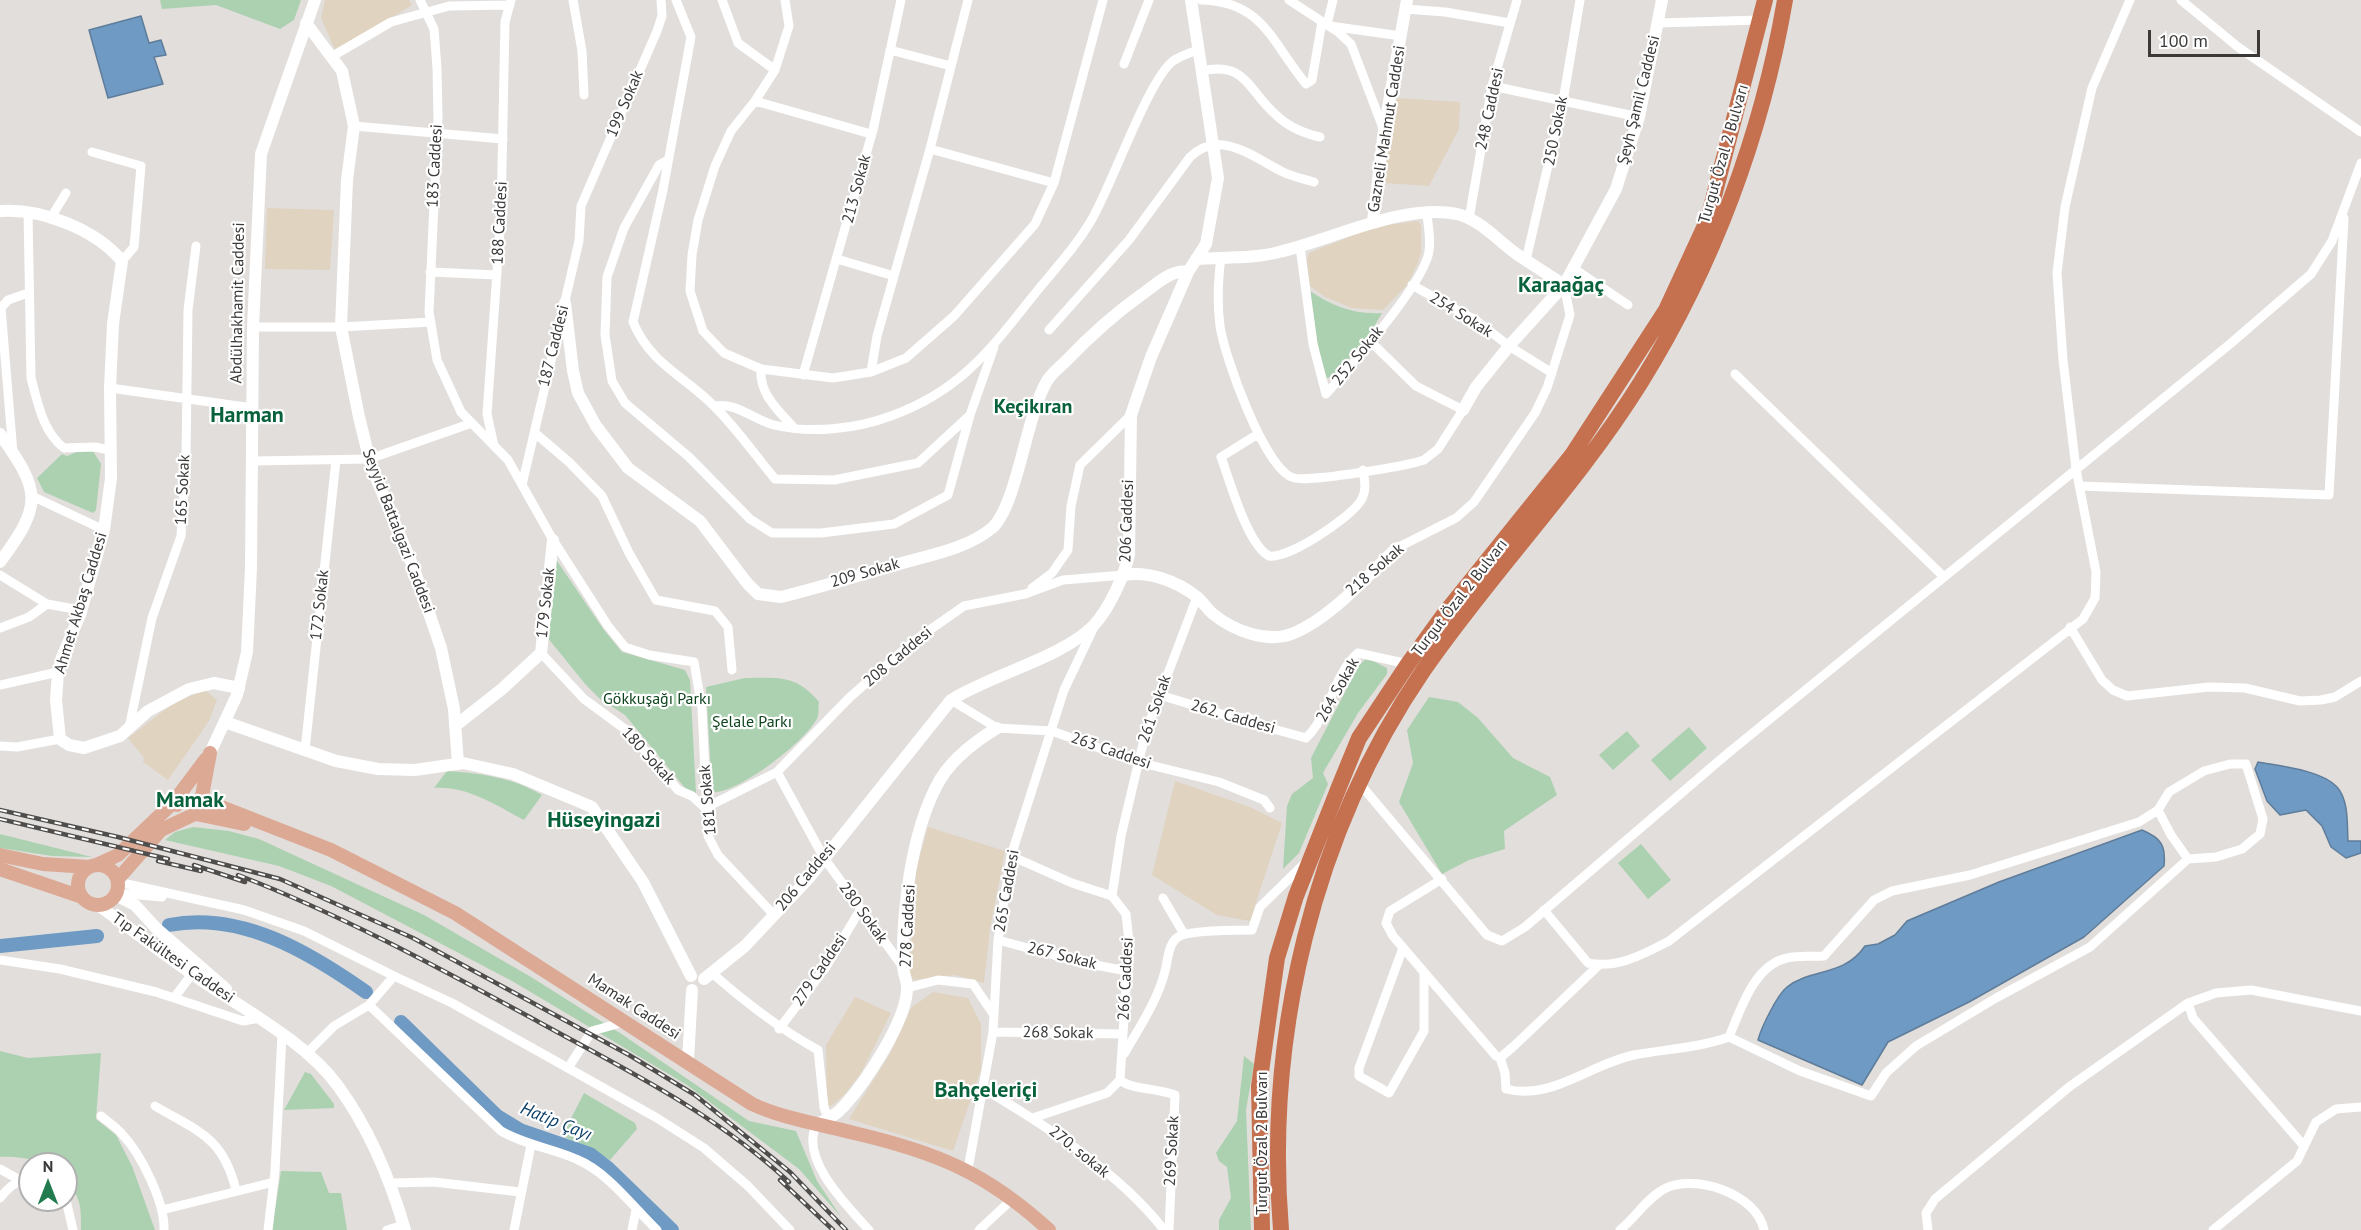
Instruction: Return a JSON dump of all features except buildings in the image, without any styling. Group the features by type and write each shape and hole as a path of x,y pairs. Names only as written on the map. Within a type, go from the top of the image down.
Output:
{"highway":[{"name":"Turgut Özal 2 Bulvarı","path":"1262,1230 1258,1086 1277,958 1296,896 1359,738 1445,613 1572,455 1666,310 1708,219 1765,0"},
{"name":"Turgut Özal 2 Bulvarı","path":"1281,1230 1277,1144 1283,1056 1292,996 1299,958 1330,858 1360,784 1422,672 1555,505 1610,430 1669,334 1699,274 1741,170 1777,48 1785,0"}],"main road":[{"path":"82,897 78,881 92,866 118,855 178,797 210,753"},
{"path":"0,869 82,897 98,905 109,902 117,887 161,830 194,815 201,809 210,753"},
{"path":"178,797 190,790 201,798"},
{"path":"178,797 180,812 194,815"},
{"name":"Mamak Caddesi","path":"201,798 331,850 406,886 529,957 750,1110 820,1125 944,1168 991,1192 1039,1230"},
{"name":"Mamak Caddesi","path":"194,815 226,818 263,830 403,892 688,1060 752,1104 778,1114 904,1146 968,1169 1012,1199 1049,1230"},
{"path":"0,855 43,864 107,867 117,887"}],"street":[{"name":"Abdülhakhamit Caddesi","path":"210,753 238,688 248,652 253,461 253,327 261,154 315,0"},
{"name":"183 Caddesi","path":"420,0 435,29 437,133 430,272 430,321 437,360 461,412 508,460 522,485"},
{"path":"573,0 582,51 584,95"},
{"name":"199 Sokak","path":"581,206 657,31 662,16 661,0"},
{"path":"676,0 691,37 668,160 633,321 641,340 663,366 715,406 775,479 834,480 918,463 970,415"},
{"path":"722,0 738,43 774,70"},
{"path":"786,0 789,26 774,70 755,101 731,131 715,166 698,220 692,255 690,291 703,331 724,353 761,369 833,378 870,372 906,358 954,316 1035,224 1054,183 1103,0"},
{"name":"213 Sokak","path":"803,375 872,134 901,0"},
{"path":"870,372 968,0"},
{"path":"1124,64 1149,0"},
{"name":"206 Caddesi","path":"702,976 745,946 808,879 951,700 968,689 1014,670 1070,642 1094,625 1124,574 1129,555 1131,415 1151,357 1188,272 1206,244 1218,178 1191,0"},
{"path":"1201,0 1232,3 1254,15 1306,84 1312,80 1325,23 1333,0"},
{"path":"1289,0 1325,23 1351,44 1384,130"},
{"name":"248 Caddesi","path":"1469,219 1492,86 1517,0"},
{"name":"250 Sokak","path":"1526,260 1563,101 1580,0"},
{"name":"Şeyh Şamil Caddesi","path":"1463,410 1476,387 1509,346 1564,285 1617,189 1638,117 1662,0"},
{"path":"1544,910 1588,963 1599,965 1639,957 1669,940 2083,619 2095,598 2096,572 2076,469 2059,317 2057,273 2065,207 2092,88 2130,0"},
{"path":"2181,0 2238,47 2361,132"},
{"path":"331,57 391,22 450,6 510,2"},
{"name":"188 Caddesi","path":"494,446 487,414 498,275 505,22 510,2"},
{"path":"1406,5 1510,24"},
{"name":"Gazneli Mahmut Caddesi","path":"1196,259 1275,253 1327,239 1372,221 1384,130 1406,5"},
{"path":"1658,23 1760,20"},
{"name":"Seyyid Battalgazi Caddesi","path":"306,23 342,71 354,126 347,180 340,327 369,459 414,569 441,648 455,726 458,764"},
{"path":"1325,23 1401,36"},
{"path":"890,50 951,66"},
{"path":"715,406 729,406 765,422 794,428 849,426 890,416 925,400 965,374 994,347 1091,220 1160,76 1172,62 1198,50"},
{"path":"1201,71 1215,68 1233,70 1287,125 1320,137"},
{"path":"1492,86 1638,117"},
{"path":"755,101 872,134"},
{"path":"354,126 503,139"},
{"path":"1048,330 1129,240 1190,157 1200,149 1213,146 1234,146 1284,173 1314,182"},
{"path":"930,149 1054,183"},
{"path":"0,211 28,212 74,227 114,251 122,261 134,247 141,166 92,152"},
{"path":"668,160 659,165 624,228 607,277 605,334 612,381 625,403 689,457 750,519 772,532 821,532 894,524 948,495 970,415 994,347"},
{"path":"1360,784 1487,935 1502,941 1544,910 1724,757 2311,274 2332,241 2361,163"},
{"path":"50,219 66,193"},
{"name":"187 Caddesi","path":"522,485 579,241 581,206"},
{"path":"2080,486 2329,495 2345,206"},
{"path":"28,212 31,378 51,438 64,448 95,447 109,450"},
{"path":"1372,221 1427,214 1457,214 1480,224 1526,260 1564,285"},
{"name":"252 Sokak","path":"1300,247 1313,344 1326,394 1371,342 1412,285 1430,253 1427,214"},
{"name":"165 Sokak","path":"129,728 152,618 181,536 186,457 188,310 196,246"},
{"path":"1221,257 1218,294 1222,335 1258,434 1276,465 1292,478 1315,478 1415,463 1433,455 1463,410 1416,386 1371,342"},
{"path":"837,259 894,276"},
{"name":"Ahmet Akbaş Caddesi","path":"60,739 56,700 58,672 80,610 104,530 111,478 109,450 113,324 122,261"},
{"path":"1573,268 1628,305"},
{"name":"209 Sokak","path":"565,303 573,372 578,393 596,426 628,468 700,521 758,594 781,597 949,549 991,529 999,520 1006,505 1027,429 1047,380 1094,332 1131,303 1167,277 1183,271 1188,272"},
{"path":"430,272 498,275"},
{"name":"254 Sokak","path":"1412,285 1477,321 1509,346 1552,373"},
{"name":"218 Sokak","path":"1124,574 1140,572 1171,581 1197,597 1212,613 1233,627 1254,635 1278,637 1293,634 1308,626 1340,601 1397,548 1456,518 1474,502 1535,414 1552,373 1570,315 1564,285"},
{"path":"13,453 1,308 8,300 28,293"},
{"path":"253,327 340,327 430,321"},
{"path":"761,369 760,381 769,400 794,428"},
{"path":"1735,374 1944,577"},
{"path":"110,388 253,408"},
{"path":"1025,594 1052,573 1068,550 1071,506 1080,465 1131,415"},
{"path":"253,461 369,459 472,423"},
{"path":"535,433 569,462 602,496 629,553 656,600 715,610 728,627 732,669"},
{"path":"0,434 26,470 32,496 30,511 18,538 0,562"},
{"path":"1258,434 1221,457 1258,547 1269,556 1284,555 1318,535 1352,510 1364,495 1363,470"},
{"name":"172 Sokak","path":"305,750 336,460"},
{"path":"522,485 553,540"},
{"path":"32,496 104,530"},
{"name":"179 Sokak","path":"455,726 502,689 541,652 553,540"},
{"name":"181 Sokak","path":"553,540 608,626 625,646 650,655 694,662 702,709 708,836 718,855 774,915"},
{"name":"208 Caddesi","path":"705,808 777,772 849,698 914,641 964,606 1025,594 1063,580 1124,574"},
{"path":"0,575 47,604 80,610"},
{"name":"261 Sokak","path":"1112,896 1115,867 1146,731 1197,597"},
{"path":"0,628 29,617 47,604"},
{"name":"265 Caddesi","path":"968,1169 969,1152 984,1089 993,1032 998,940 1011,856 1064,690 1094,625"},
{"path":"2070,627 2102,680 2113,690 2127,696 2209,687 2245,688 2300,701 2321,700 2335,697 2361,681"},
{"name":"180 Sokak","path":"541,652 584,699 629,732 678,790 705,808"},
{"name":"264 Sokak","path":"1306,738 1317,728 1341,678 1358,653 1408,664"},
{"path":"0,685 58,672"},
{"path":"0,746 16,747 60,739 69,745 84,748 120,736 148,711 189,689 214,683 238,688"},
{"name":"262. Caddesi","path":"1160,695 1225,715 1251,719 1270,728 1306,738"},
{"name":"263 Caddesi","path":"951,700 997,728 1052,731 1138,762 1219,782 1264,800 1270,808"},
{"path":"225,722 336,761 378,769 415,770 458,764 513,774 592,807 643,882 702,976 779,1029 818,1050 824,1107 814,1148 829,1184 869,1230"},
{"name":"278 Caddesi","path":"820,1125 848,1101 885,1047 904,1004 907,988 903,967 908,889 936,785 970,745 997,728"},
{"path":"1442,879 1390,911 1386,923 1403,948 1500,1058 1505,1073 1506,1089 1529,1092 1553,1087 1603,1065 1633,1055 1708,1045 1729,1037 1742,1006 1759,977 1772,963 1789,957 1824,956 1874,900 1892,891 1970,875 2139,822 2158,810 2169,792 2204,771 2230,764 2246,764 2263,819 2260,834 2242,849 2216,857 2188,859 2090,947 1996,998 1916,1046 1886,1073 1871,1096 1800,1071 1729,1037"},
{"name":"280 Sokak","path":"777,772 824,858 903,967"},
{"path":"2158,810 2170,835 2188,859"},
{"path":"1011,856 1072,883 1112,896"},
{"path":"1123,1056 1146,1015 1176,938 1184,934 1252,930 1260,907 1313,856"},
{"path":"117,887 244,910 304,931 452,1003 704,1148 748,1186 790,1230"},
{"name":"Tıp Fakültesi Caddesi","path":"117,887 156,928 249,1010"},
{"path":"1276,891 1296,896"},
{"name":"266 Caddesi","path":"1112,896 1126,914 1130,942 1120,1080"},
{"path":"1163,898 1184,934"},
{"name":"Tıp Fakültesi Caddesi","path":"98,905 192,974 260,1018 306,1054 337,1084 369,1134 392,1183 405,1227"},
{"name":"279 Caddesi","path":"779,1029 826,967 860,910"},
{"name":"267 Sokak","path":"998,940 1079,962 1127,971"},
{"path":"1403,948 1359,1068 1359,1076 1389,1093 1424,1031 1424,972"},
{"path":"0,960 60,969 174,998 243,1021 260,1018"},
{"path":"1500,1058 1599,965"},
{"path":"174,998 192,974"},
{"path":"306,1054 334,1026 369,1005 394,976"},
{"path":"688,1060 692,990 687,983 702,976"},
{"path":"907,988 938,980 973,984 994,1015"},
{"path":"1928,1230 1926,1213 1935,1199 2069,1087 2188,1003 2216,993 2251,990 2361,1011"},
{"path":"2188,1003 2193,1018 2304,1146"},
{"path":"369,1005 488,1120 515,1139 576,1159 590,1167 657,1230"},
{"path":"568,1068 592,1031 619,1021"},
{"name":"268 Sokak","path":"993,1032 1123,1034"},
{"path":"268,1230 274,1182 282,1035"},
{"path":"1034,1118 1107,1093 1120,1080"},
{"name":"269 Sokak","path":"1120,1080 1126,1085 1160,1089 1175,1095 1169,1230"},
{"name":"270. sokak","path":"984,1089 1034,1118 1112,1178 1164,1230"},
{"path":"155,1106 201,1133 223,1152 230,1165 236,1190"},
{"path":"2213,1230 2297,1161 2316,1122 2336,1109 2361,1107"},
{"path":"101,1116 122,1134 144,1166 162,1210 164,1230"},
{"path":"514,1230 531,1145"},
{"path":"0,1169 18,1177"},
{"path":"162,1210 274,1182"},
{"path":"392,1183 434,1182 520,1192"},
{"path":"0,1198 8,1188 18,1183"},
{"path":"1620,1230 1634,1219 1650,1198 1674,1185 1705,1186 1737,1195 1752,1206 1762,1219 1764,1230"},
{"path":"979,1230 1008,1204"},
{"path":"632,1230 636,1210"},
{"path":"69,1212 73,1230"},
{"path":"387,1230 405,1227"}],"shaded area":[{"path":"325,0 409,0 412,5 336,52 321,18"},
{"path":"1397,98 1460,102 1459,129 1429,186 1384,183 1389,128"},
{"path":"267,208 334,210 330,270 265,269"},
{"path":"1418,221 1421,225 1421,252 1418,263 1407,285 1383,310 1352,308 1325,297 1310,286 1307,261 1309,253 1374,227"},
{"path":"205,690 217,700 209,721 168,780 143,762 144,758 128,738 174,703"},
{"path":"1175,781 1250,807 1282,823 1250,921 1217,915 1152,875"},
{"path":"928,827 1005,851 990,929 984,983 955,975 913,980 909,972 916,870"},
{"path":"933,992 968,998 981,1024 981,1070 953,1151 849,1119 891,1052 911,1008"},
{"path":"855,997 891,1013 861,1073 845,1094 831,1106 827,1105 826,1045"}],"green space":[{"path":"160,0 301,0 294,20 280,29 216,5 162,9"},
{"path":"1310,291 1344,308 1362,313 1382,313 1365,342 1331,377 1326,378 1320,360"},
{"path":"79,451 93,451 101,464 96,510 93,513 44,492 37,478 62,454 67,456"},
{"name":"Gökkuşağı Parkı","path":"555,558 604,630 622,652 685,670 690,680 696,793 685,788 625,715 600,699 586,685 547,637"},
{"path":"1367,658 1387,668 1387,674 1358,713 1323,773 1328,784 1299,853 1283,869 1287,806 1292,794 1313,778 1311,758 1359,665"},
{"name":"Şelale Parkı","path":"745,678 777,678 802,686 819,702 818,716 801,738 771,764 737,785 723,791 712,792 706,687"},
{"path":"1429,697 1458,702 1478,718 1513,758 1550,777 1557,795 1504,831 1505,849 1469,860 1442,874 1399,802 1413,763 1407,730"},
{"path":"1689,727 1707,748 1670,781 1651,760"},
{"path":"1627,731 1640,746 1613,770 1599,755"},
{"path":"447,771 496,777 520,784 542,795 524,820 470,793 434,788"},
{"path":"193,827 229,831 259,839 424,915 531,977 623,1035 749,1121 796,1131 817,1181 841,1217 799,1169 687,1085 512,981 331,886 279,866 165,840 175,832"},
{"path":"0,834 92,857 52,856 0,848"},
{"path":"1641,844 1671,880 1648,899 1618,863"},
{"path":"0,1051 28,1058 101,1053 96,1119 116,1135 132,1166 155,1230 81,1230 78,1199 78,1152 18,1152 18,1157 0,1157"},
{"path":"1244,1056 1254,1064 1246,1110 1251,1230 1219,1230 1219,1220 1231,1198 1227,1167 1219,1161 1216,1153 1237,1121"},
{"path":"305,1072 311,1074 334,1104 334,1108 284,1110"},
{"path":"584,1093 635,1123 637,1129 610,1160 562,1136"},
{"path":"281,1171 321,1172 329,1193 341,1193 347,1230 272,1230"}],"water":[{"path":"141,16 149,43 161,40 166,55 154,57 163,84 108,98 89,30"},
{"path":"2258,762 2321,776 2337,787 2344,799 2348,841 2361,841 2361,853 2346,858 2331,847 2322,826 2306,810 2280,815 2267,801 2255,769"},
{"path":"2142,830 2154,836 2161,843 2164,866 2084,937 1969,1002 1888,1042 1862,1085 1758,1040 1779,997 1796,981 1847,963 1865,946 1878,944 1895,935 1907,921 1999,882"}],"waterway":[{"name":"Hatip Çayı","path":"169,925 196,922 222,924 273,938 321,963 366,992"},
{"name":"Hatip Çayı","path":"0,946 97,936"},
{"name":"Hatip Çayı","path":"401,1022 497,1116 520,1130 590,1154 608,1168 672,1230"}],"railway":[{"path":"0,810 118,837 280,879 413,938 629,1055 695,1095 790,1172 846,1230"},
{"path":"0,819 168,859"},
{"path":"158,861 201,871"},
{"path":"194,865 245,882"},
{"path":"238,875 315,907 390,943 635,1075 731,1134 789,1182"},
{"path":"780,1180 833,1230"}],"district":[{"name":"Karaağaç","path":"1561,286"},
{"name":"Keçikıran","path":"1033,407"},
{"name":"Harman","path":"247,416"},
{"name":"Mamak","path":"190,801"},
{"name":"Hüseyingazi","path":"604,821"},
{"name":"Bahçeleriçi","path":"986,1091"}]}
